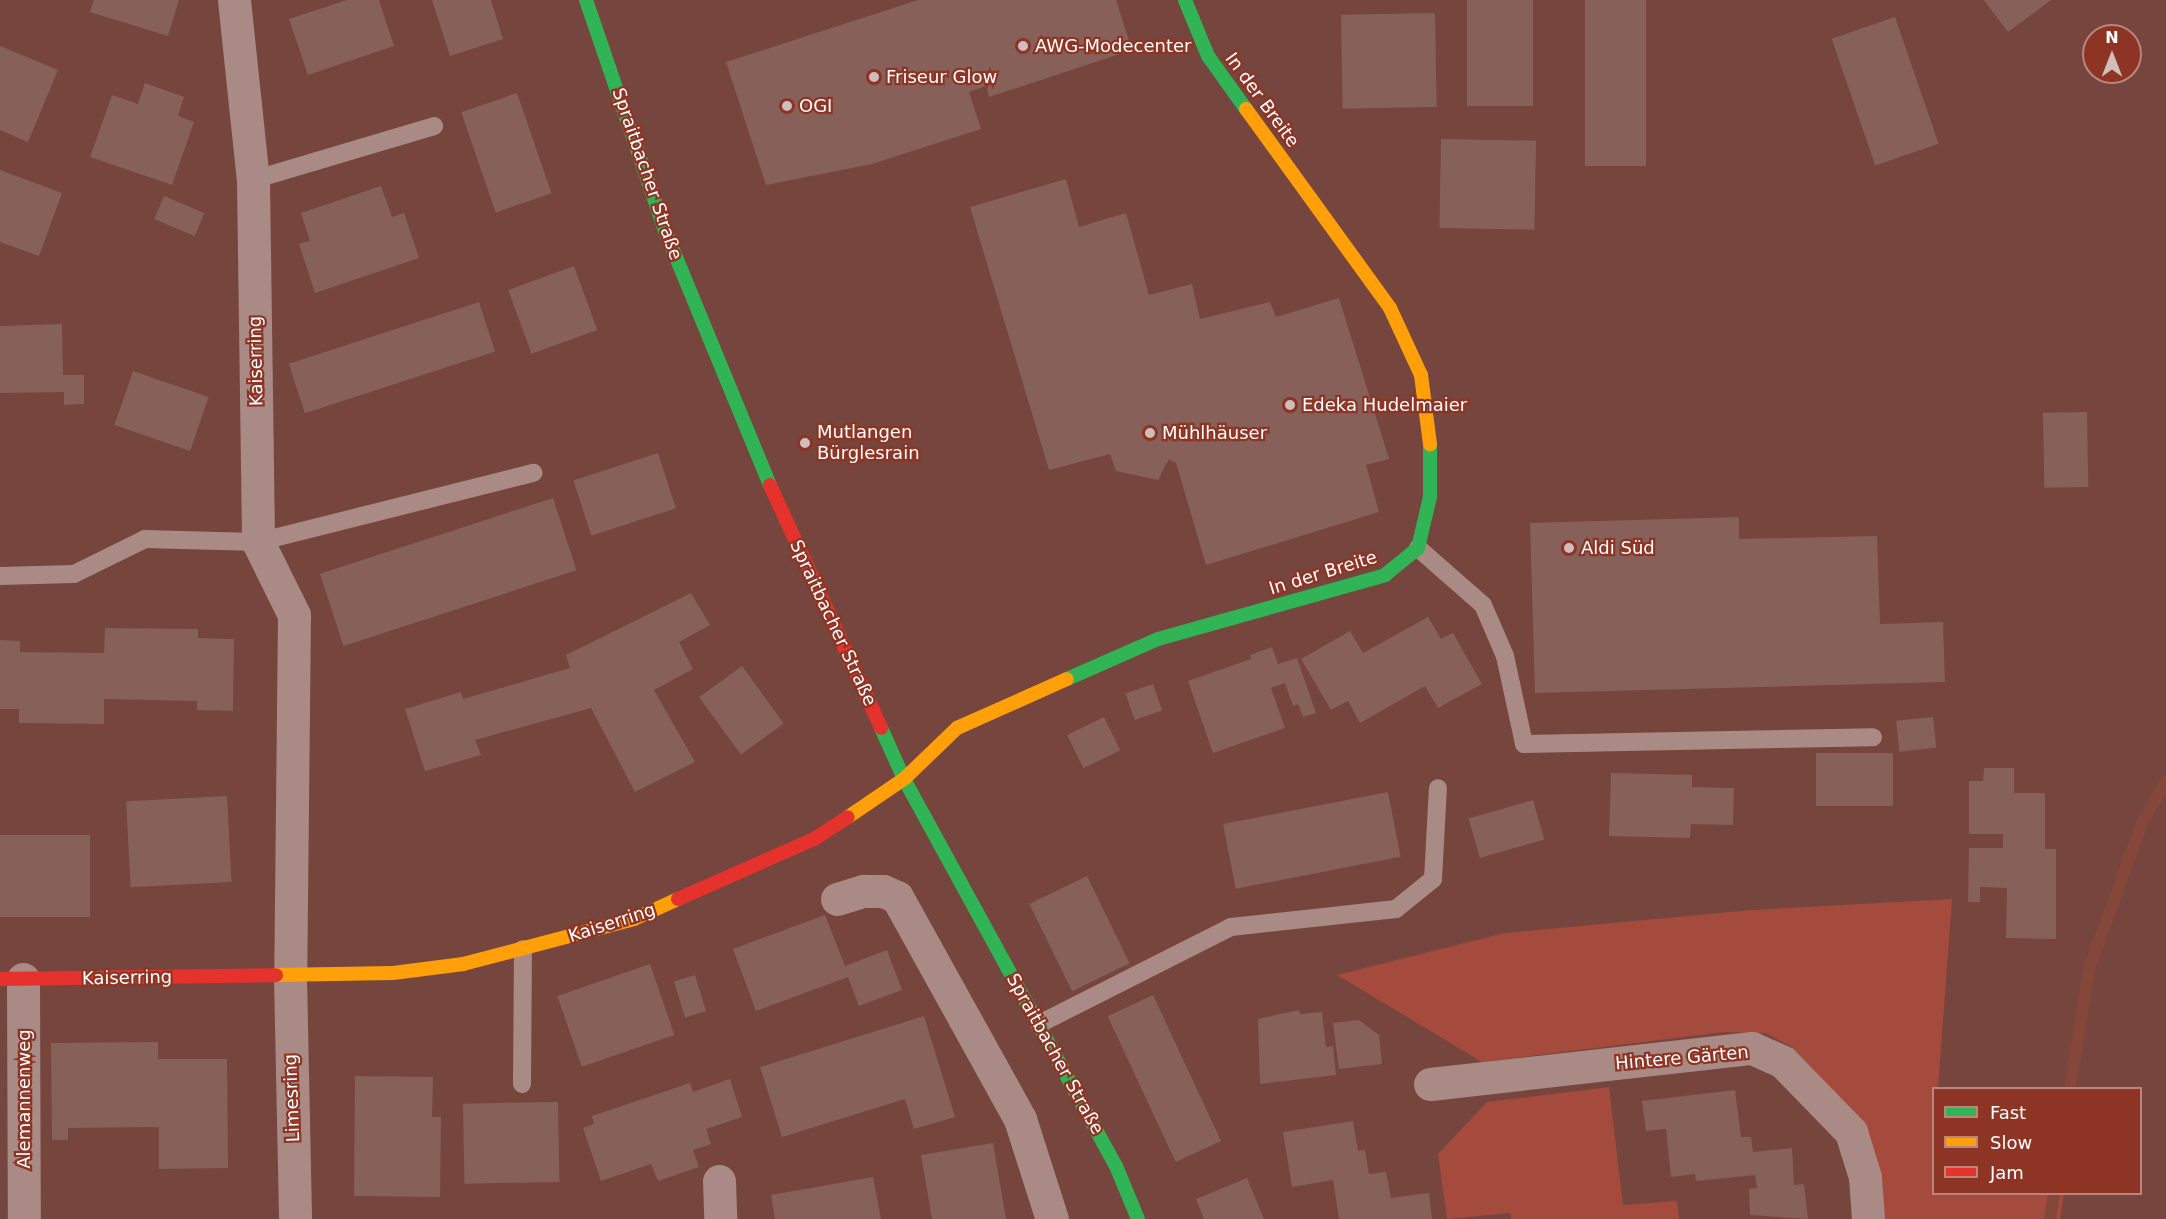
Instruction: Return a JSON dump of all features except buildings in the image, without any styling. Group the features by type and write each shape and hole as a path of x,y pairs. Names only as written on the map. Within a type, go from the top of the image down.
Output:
{"street":[{"name":"Kaiserring","path":"234,0 253,180 258,542 294,615 290,977"},
{"name":"Spraitbacher Straße","path":"586,0 705,333 904,779 1116,1166 1138,1219"},
{"name":"In der Breite","path":"904,779 957,728 1163,637 1385,575 1418,548 1430,497 1430,431 1421,375 1390,308 1208,56 1185,0"},
{"name":"Kaiserring","path":"11,979 290,977 393,973 463,964 634,919 814,839 904,779"},
{"path":"837,899 864,891 883,891 897,897 1020,1119 1052,1219"},
{"name":"Limesring","path":"290,977 296,1219"},
{"name":"Alemannenweg","path":"11,979 24,1219"},
{"name":"Hintere Gärten","path":"1430,1084 1752,1048 1783,1062 1851,1132 1865,1177 1868,1219"},
{"path":"719,1181 720,1219"}],"lane":[{"path":"253,180 434,126"},
{"path":"0,576 74,574 145,539 258,542 533,473"},
{"path":"1418,548 1483,605 1505,656 1524,744 1873,737"},
{"path":"1039,1024 1231,927 1396,909 1432,879 1438,788"},
{"path":"522,1084 523,949"}],"shaded area":[{"path":"1952,899 1938,1087 1932,1087 1932,1195 2064,1195 2060,1219 1884,1219 1872,1145 1861,1121 1792,1047 1766,1033 1725,1032 1482,1062 1337,975 1505,933 1752,910"},
{"path":"1609,1087 1623,1205 1677,1201 1679,1219 1511,1219 1510,1213 1447,1219 1438,1154 1487,1102"}],"waterway":[{"path":"2070,1087 2089,969 2142,823 2166,782"},
{"path":"2050,1219 2054,1195"}],"traffic: fast":[{"path":"586,0 664,228 770,485"},
{"path":"1185,0 1208,56 1246,109"},
{"path":"1067,679 1158,639 1385,575 1418,548 1430,497 1430,444"},
{"path":"881,728 904,779 1116,1166 1138,1219"}],"traffic: slow":[{"path":"1246,109 1390,308 1421,375 1430,444"},
{"path":"848,817 904,779 957,728 1067,679"},
{"path":"276,975 393,973 463,964 634,919 678,899"}],"traffic: jam":[{"path":"770,485 881,728"},
{"path":"678,899 814,839 848,817"},
{"path":"0,979 276,975"}],"place":[{"name":"AWG-Modecenter","path":"1023,46"},
{"name":"Friseur Glow","path":"874,77"},
{"name":"OGI","path":"787,106"},
{"name":"Edeka Hudelmaier","path":"1290,405"},
{"name":"Mühlhäuser","path":"1150,433"},
{"name":"Mutlangen Bürglesrain","path":"805,443"},
{"name":"Aldi Süd","path":"1569,548"}]}
